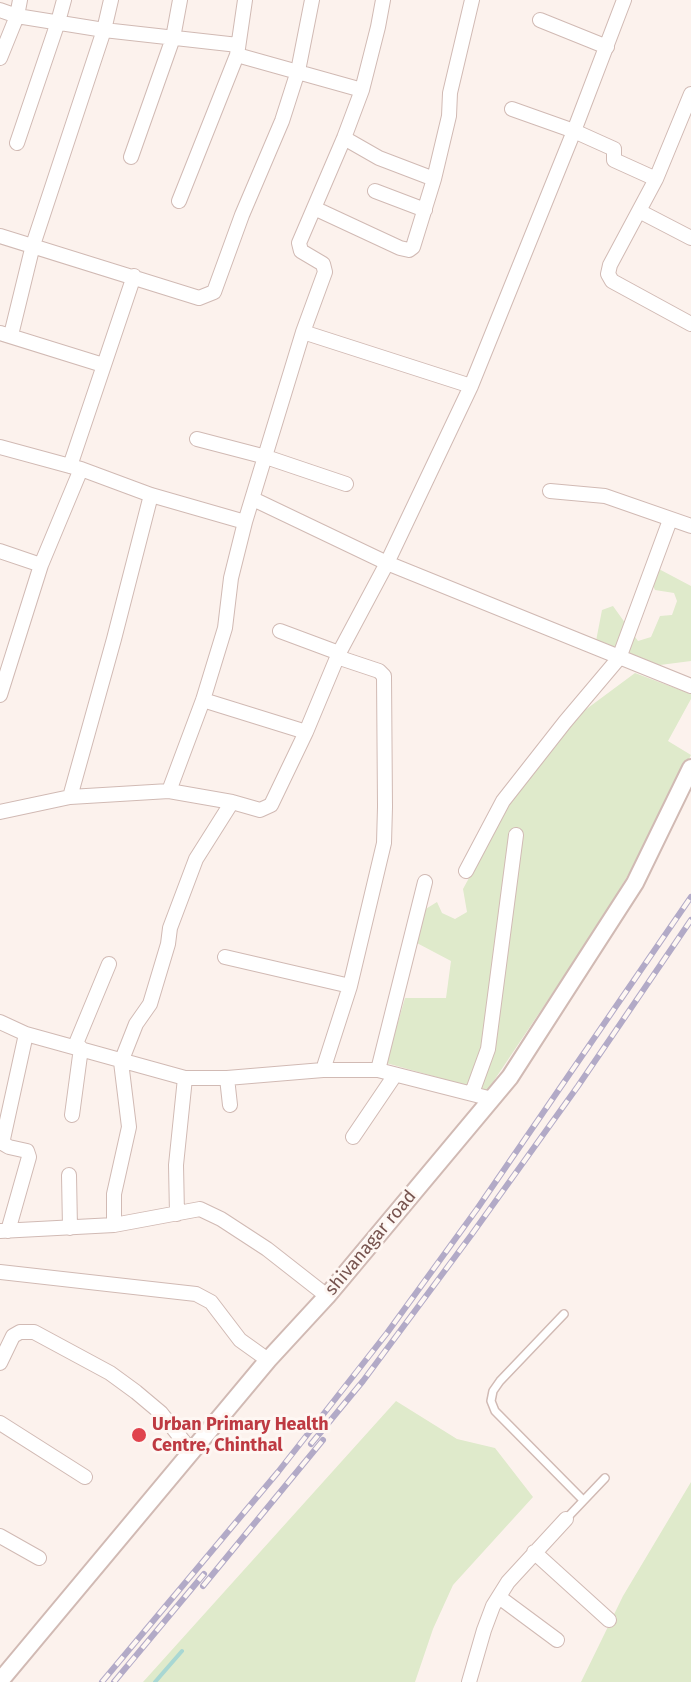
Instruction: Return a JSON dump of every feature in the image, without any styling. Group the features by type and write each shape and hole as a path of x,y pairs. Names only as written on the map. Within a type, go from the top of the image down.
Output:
{"street":[{"path":"0,58 20,0"},
{"path":"17,143 64,0"},
{"path":"104,365 5,334 104,30 111,0"},
{"path":"131,157 173,38 180,0"},
{"path":"179,201 237,50 245,0"},
{"path":"0,236 199,298 214,292 242,215 282,121 298,71 312,0"},
{"path":"169,791 203,700 225,628 231,578 245,522 303,332 325,272 322,264 301,251 299,243 362,90 383,0"},
{"path":"314,208 400,248 409,250 413,247 434,179 449,116 450,93 472,0"},
{"path":"0,812 70,797 169,791 232,802 260,810 271,805 306,732 338,655 387,563 471,386 624,0"},
{"path":"0,10 16,16 173,38 237,50 362,90"},
{"path":"540,20 606,47"},
{"path":"691,94 686,123 610,265 608,274 612,281 691,324"},
{"path":"512,109 574,131 614,149 614,160 656,179"},
{"path":"344,138 379,158 434,179"},
{"path":"375,191 424,210"},
{"path":"639,211 691,238"},
{"path":"0,695 41,565 76,467 104,365 134,276"},
{"path":"303,332 471,386"},
{"path":"197,439 266,457 346,484"},
{"path":"0,447 76,467 151,495 245,522"},
{"path":"550,491 605,496 691,526"},
{"path":"70,797 151,495"},
{"path":"253,499 387,563 691,686"},
{"path":"466,871 503,801 619,658 670,520"},
{"path":"0,551 41,565"},
{"path":"280,631 379,671 384,679 384,843 350,986 323,1070"},
{"path":"203,700 306,732"},
{"name":"shivanagar road","path":"0,1681 268,1360 327,1296 510,1077 635,883 691,768"},
{"path":"114,1225 114,1194 129,1127 121,1062 136,1024 150,1004 168,944 170,928 196,859 232,802"},
{"path":"472,1093 488,1049 516,835"},
{"path":"378,1070 425,882"},
{"path":"225,957 350,986"},
{"path":"72,1115 78,1047 109,964"},
{"path":"0,1022 27,1034 185,1078 227,1078 323,1070 378,1070 492,1099"},
{"path":"27,1034 3,1139 4,1144 9,1147 27,1151 29,1157 4,1231 114,1225 200,1209 211,1213 267,1249 327,1296"},
{"path":"353,1137 395,1076"},
{"path":"177,1214 176,1165 185,1078"},
{"path":"227,1078 230,1105"},
{"path":"69,1175 70,1228"},
{"path":"0,1272 196,1294 211,1302 240,1340 268,1360"},
{"path":"0,1363 14,1336 20,1332 34,1332 110,1373 136,1392 161,1413 192,1452"},
{"path":"0,1423 85,1477"},
{"path":"469,1682 484,1630 499,1597 508,1582 566,1519"},
{"path":"0,1536 39,1558"},
{"path":"534,1552 609,1620"},
{"path":"499,1597 557,1640"}],"lane":[{"path":"564,1314 500,1381 493,1391 491,1401 495,1411 584,1500"},
{"path":"566,1519 605,1478"}],"green space":[{"path":"657,568 691,586 691,661 660,665 635,658 596,641 602,610 613,606 638,641 651,637 660,616 672,615 677,601 674,593 655,590 649,577"},
{"path":"635,673 691,694 691,699 668,741 691,755 656,827 604,916 487,1091 386,1063 405,998 446,998 451,961 415,942 424,910 437,902 442,913 455,919 467,912 463,889 517,790 573,719"},
{"path":"396,1401 457,1439 495,1448 533,1497 453,1585 433,1629 415,1682 143,1682"},
{"path":"691,1482 691,1682 581,1682 623,1596"}],"waterway":[{"path":"155,1682 182,1651"}],"railway":[{"path":"102,1682 278,1472 387,1333 477,1209 691,897"},
{"path":"311,1444 363,1381 472,1234 578,1086 691,920"},
{"path":"203,1586 323,1440"},
{"path":"114,1682 204,1574"}],"place":[{"name":"Urban Primary Health Centre, Chinthal","path":"139,1435"}]}
